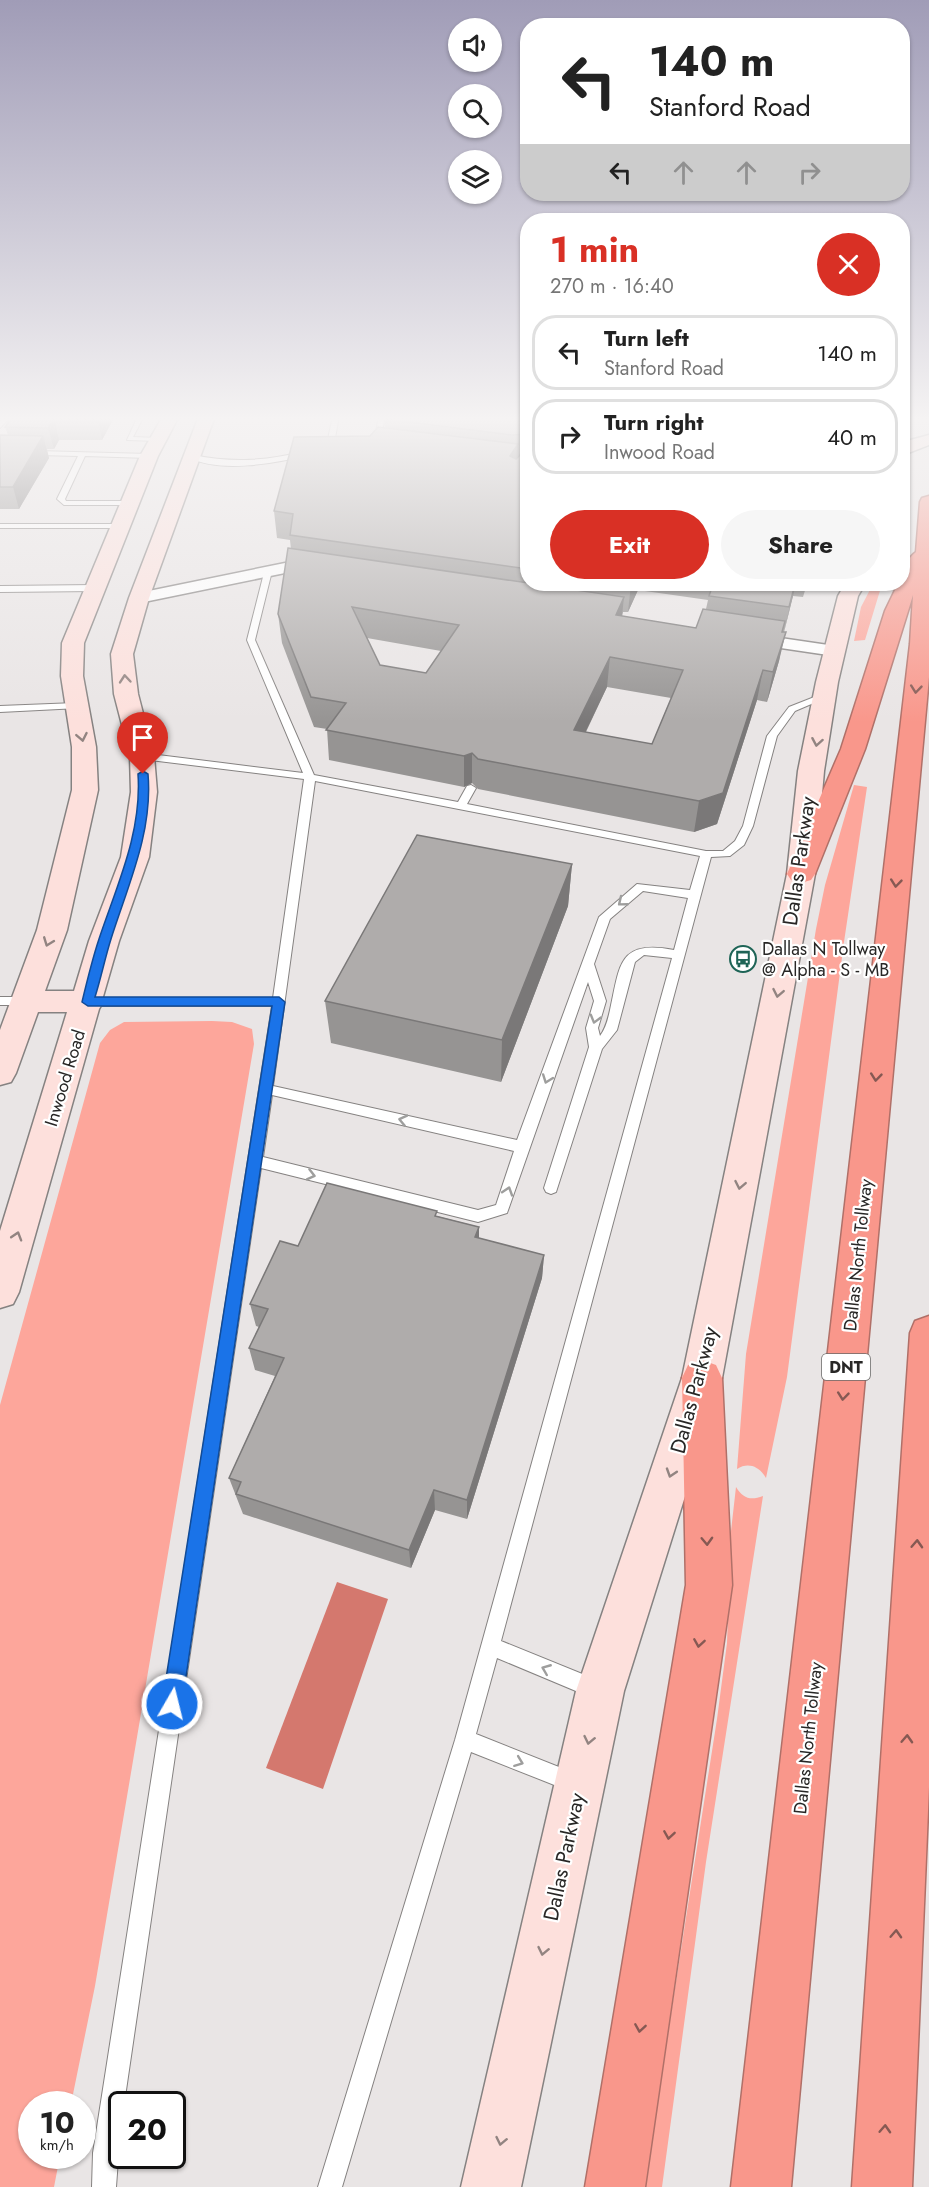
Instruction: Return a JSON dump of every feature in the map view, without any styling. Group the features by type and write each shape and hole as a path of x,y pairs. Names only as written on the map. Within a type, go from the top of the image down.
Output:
{"highway":[{"name":"Dallas North Tollway","path":"761,2187 921,644 927,518"},
{"path":"910,578 924,547"},
{"path":"801,874 853,749 896,610 904,591"},
{"path":"882,2187 929,1333"},
{"path":"615,2187 709,1585 702,1378"}],"main road":[{"path":"0,1072 13,1001 52,930 85,790 84,747 72,676 73,643 123,518"},
{"name":"Inwood Road","path":"0,1293 88,1002 104,940 135,857 144,792 142,756 126,694 122,654 168,518"},
{"name":"Dallas Parkway","path":"491,2187 600,1691 702,1378 801,874 811,771 825,696 851,591"},
{"path":"94,594 139,598"},
{"path":"13,1001 88,1002"}],"street":[{"path":"139,598 285,568 344,576"},
{"path":"732,636 835,651"}],"lane":[{"path":"0,526 120,526"},
{"path":"104,2187 105,2153 279,1002 310,777 251,640 268,571"},
{"path":"0,589 94,594"},
{"path":"142,756 310,777 706,854 726,854 741,843 748,826 772,736 792,709 825,696"},
{"path":"0,709 76,706"},
{"path":"461,806 471,788"},
{"path":"330,2187 465,1740 706,854"},
{"path":"254,1161 478,1216 502,1209 605,917 641,887 696,895"},
{"path":"551,1188 596,1047 610,1033 619,1004 626,964 635,954 652,951 680,955"},
{"path":"588,964 600,1001 592,1028 596,1047"},
{"path":"88,1002 279,1002"},
{"path":"266,1089 522,1147"},
{"path":"490,1646 600,1691"},
{"path":"465,1740 580,1785"}],"shaded area":[{"path":"869,591 880,591 865,640 854,641 861,607"},
{"path":"854,785 867,787 844,942 787,1377 766,1478 753,1466 737,1469 746,1354 816,929 825,885"},
{"path":"124,1022 232,1022 252,1029 254,1044 95,1986 74,2091 18,2091 18,2169 57,2169 54,2187 0,2187 0,1405 100,1043 110,1030"},
{"path":"736,1487 747,1498 763,1496 706,1862 662,2187 644,2187 727,1643 731,1531"},
{"path":"337,1582 388,1599 323,1789 266,1768"}],"building":[{"path":"292,518 520,518 520,568 290,535"},
{"path":"288,548 520,582 520,591 583,591 624,597 616,615 696,628 703,609 785,621 782,632 786,632 773,672 763,670 723,793 699,801 478,759 472,753 464,756 326,730 346,703 311,697 278,614","holes":["352,607 459,625 426,673 380,665","610,657 683,670 652,744 574,730"]},
{"path":"711,591 793,591 789,607 709,596"},
{"path":"417,835 572,864 502,1040 325,1001"},
{"path":"327,1183 437,1211 435,1216 479,1227 475,1237 544,1255 467,1500 434,1490 409,1550 236,1494 241,1482 229,1478 284,1358 249,1348 268,1309 250,1304 280,1241 298,1246"}],"place":[{"name":"Dallas N Tollway @ Alpha - S - MB","path":"743,959"}],"route":[{"path":"143,774 144,792 135,857 125,889 104,940 88,1002 279,1002 172,1704"}]}
